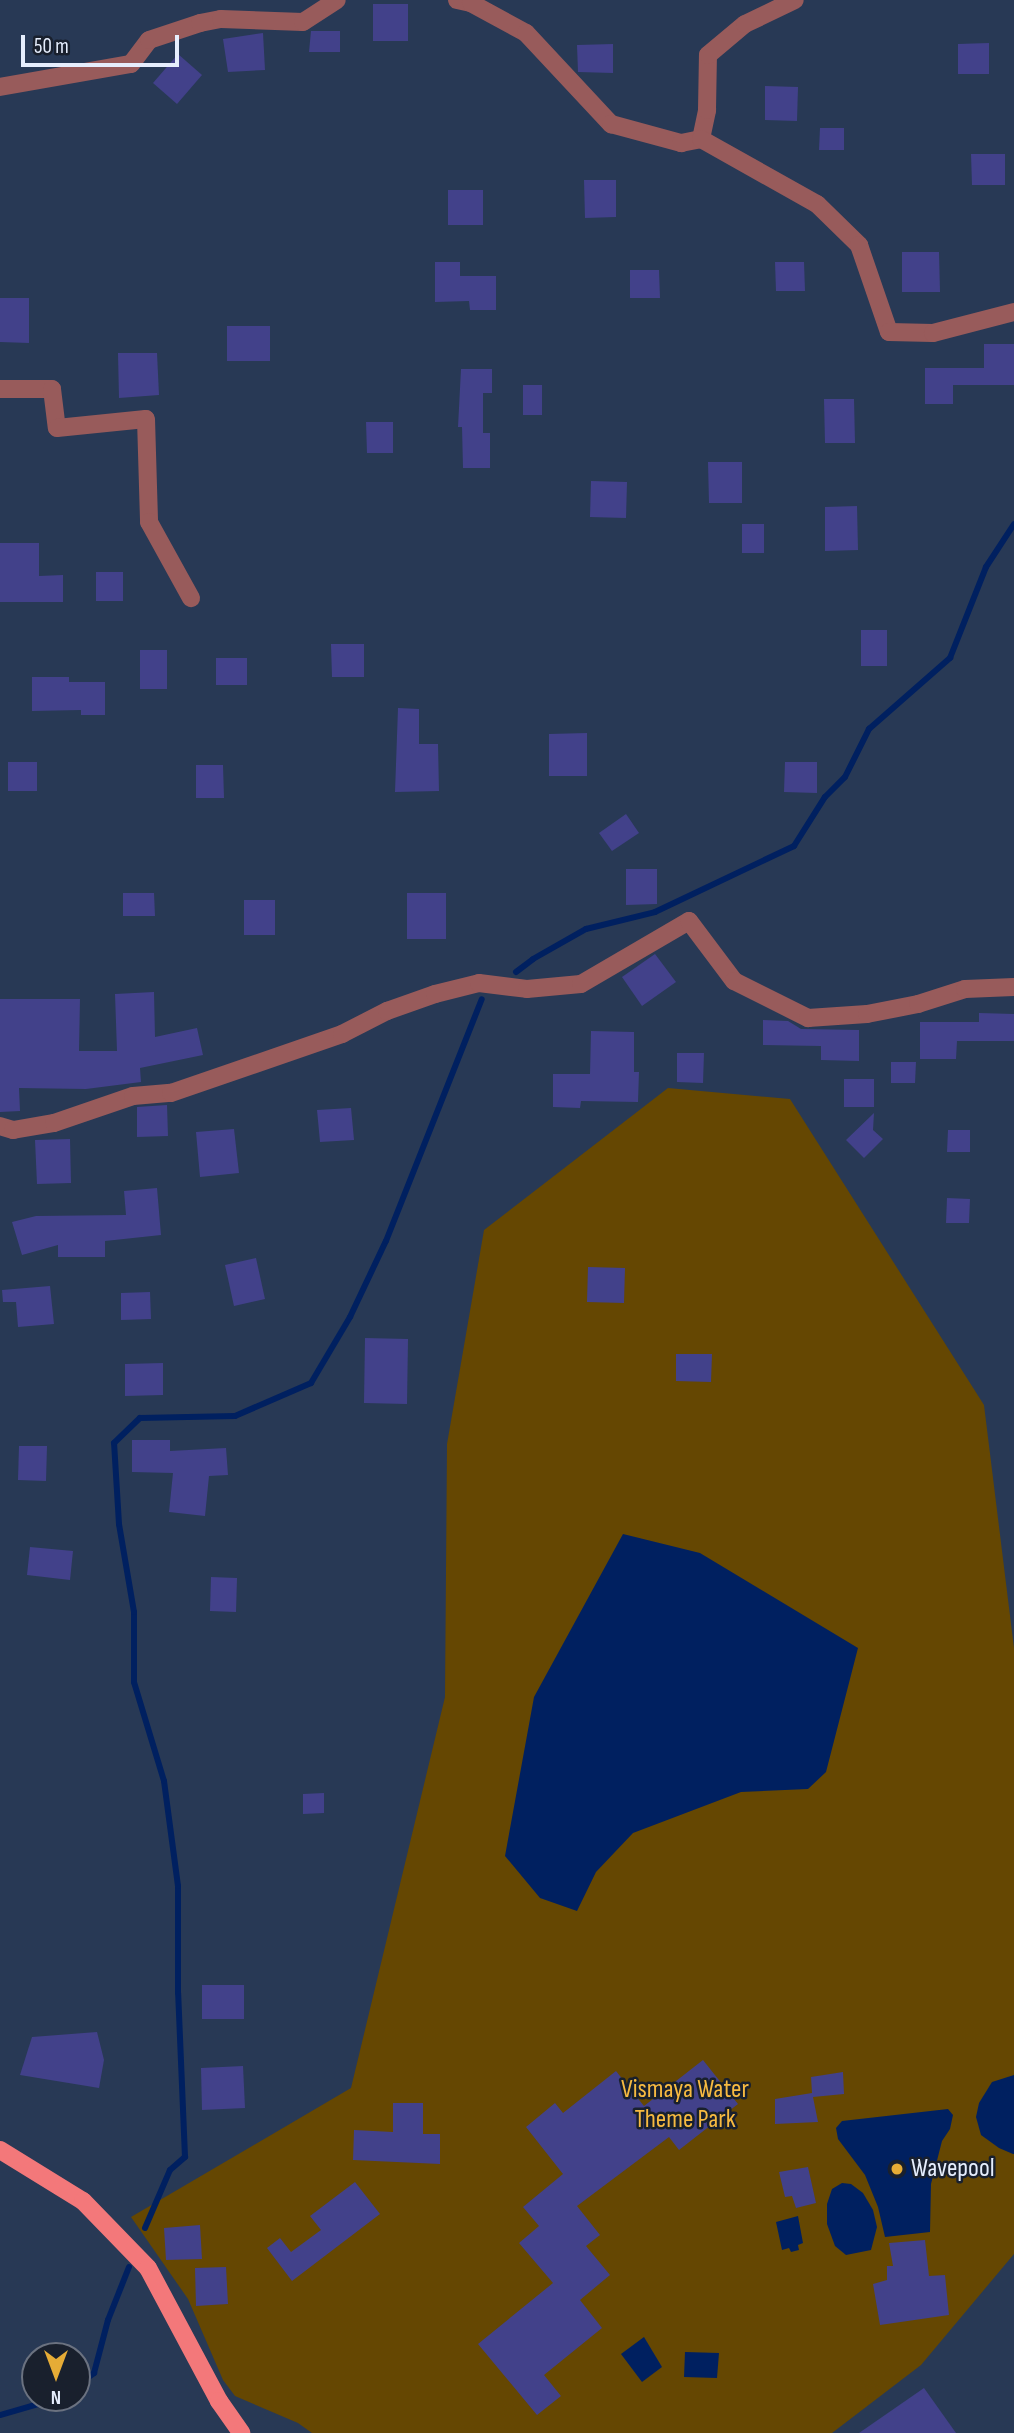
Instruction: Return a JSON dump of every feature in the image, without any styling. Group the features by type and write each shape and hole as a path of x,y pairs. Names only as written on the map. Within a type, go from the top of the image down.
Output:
{"main road":[{"path":"0,2150 83,2201 148,2268 219,2401 241,2433"}],"street":[{"path":"0,87 131,64 149,40 200,23 221,19 303,22 337,0"},
{"path":"457,0 471,3 526,33 611,124 681,143 701,139 817,204 859,245 888,332 933,333 1014,312"},
{"path":"701,139 707,110 708,55 745,24 794,0"},
{"path":"0,389 52,389 57,429 146,419 149,522 191,598"},
{"path":"0,1126 13,1130 54,1123 132,1096 172,1093 320,1042 387,1011 457,988 479,983 527,989 582,984 688,921 734,981 808,1018 905,1007 965,989 1014,987"}],"green space":[{"name":"Vismaya Water Theme Park","path":"668,1088 790,1099 984,1405 1014,1648 1014,2254 921,2365 832,2433 312,2433 298,2423 235,2396 223,2380 188,2299 131,2217 351,2088 445,1697 447,1444 484,1230"}],"water":[{"path":"623,1534 700,1553 858,1648 826,1772 808,1789 741,1792 633,1833 596,1872 577,1911 540,1898 505,1856 534,1697"},
{"path":"1014,2075 1013,2154 981,2135 976,2117 979,2103 992,2082"},
{"name":"Wavepool","path":"948,2109 953,2115 950,2129 942,2141 931,2184 930,2232 885,2237 878,2207 865,2175 838,2139 836,2128 842,2121"},
{"path":"842,2183 851,2184 863,2193 873,2210 877,2227 871,2250 846,2255 835,2246 827,2224 827,2204 832,2189"},
{"path":"798,2216 803,2243 798,2245 799,2250 782,2250 776,2222"},
{"path":"644,2337 662,2367 642,2382 621,2354"},
{"path":"685,2352 719,2353 717,2378 684,2377"}],"building":[{"path":"373,4 408,4 408,41 373,41"},
{"path":"311,31 340,31 340,52 309,52"},
{"path":"263,33 265,70 228,72 223,39"},
{"path":"989,43 989,74 958,74 958,44"},
{"path":"613,44 613,73 578,72 577,45"},
{"path":"178,54 202,75 177,104 153,83"},
{"path":"765,86 798,87 797,121 765,120"},
{"path":"820,128 844,128 844,150 819,150"},
{"path":"971,154 1005,154 1005,185 972,185"},
{"path":"584,180 616,180 616,217 585,218"},
{"path":"448,190 483,190 483,225 448,225"},
{"path":"902,252 939,252 940,292 902,292"},
{"path":"435,262 460,262 460,276 496,276 496,310 470,310 469,301 435,302"},
{"path":"775,262 804,262 805,291 776,291"},
{"path":"630,270 659,270 660,298 630,298"},
{"path":"0,298 29,298 29,343 0,342"},
{"path":"227,326 270,326 270,361 227,361"},
{"path":"984,344 1014,344 1014,385 953,385 953,404 925,404 925,368 984,368"},
{"path":"118,353 157,353 159,395 119,398"},
{"path":"461,369 492,369 492,393 483,393 483,433 490,433 490,468 463,468 462,427 458,427"},
{"path":"523,385 542,385 542,415 523,415"},
{"path":"824,399 854,399 855,443 825,443"},
{"path":"366,422 393,422 393,453 367,453"},
{"path":"708,462 742,462 742,503 709,503"},
{"path":"591,481 627,482 626,518 590,517"},
{"path":"857,506 858,550 825,551 825,507"},
{"path":"742,524 764,524 764,553 742,553"},
{"path":"0,543 39,543 39,576 63,575 63,602 0,602"},
{"path":"96,572 123,572 123,601 96,601"},
{"path":"861,630 887,630 887,666 861,666"},
{"path":"331,644 364,644 364,677 332,677"},
{"path":"140,650 167,650 167,689 140,689"},
{"path":"216,658 247,658 247,685 216,685"},
{"path":"32,677 69,677 69,682 105,682 105,715 81,715 81,710 32,711"},
{"path":"398,708 419,709 419,744 438,744 439,791 395,792"},
{"path":"587,733 587,776 549,776 549,734"},
{"path":"8,762 37,762 37,791 8,791"},
{"path":"785,762 817,762 817,793 784,792"},
{"path":"196,765 223,765 224,798 196,798"},
{"path":"626,814 639,833 612,851 599,833"},
{"path":"626,869 657,869 657,904 626,905"},
{"path":"123,893 154,893 155,916 123,916"},
{"path":"407,893 446,893 446,939 407,939"},
{"path":"244,900 275,900 275,935 244,935"},
{"path":"655,954 676,982 642,1006 622,977"},
{"path":"154,992 155,1037 197,1028 203,1055 140,1068 141,1082 86,1089 19,1088 20,1111 0,1112 0,999 80,999 79,1051 117,1051 115,994"},
{"path":"979,1013 1014,1014 1014,1041 957,1041 956,1059 920,1059 920,1022 979,1022"},
{"path":"763,1020 788,1021 801,1029 859,1030 859,1061 821,1060 821,1046 763,1045"},
{"path":"591,1031 634,1032 634,1072 639,1072 638,1102 581,1101 580,1108 553,1107 553,1074 590,1074"},
{"path":"677,1053 704,1053 703,1083 677,1082"},
{"path":"891,1062 916,1062 915,1083 891,1083"},
{"path":"844,1079 874,1079 874,1107 844,1107"},
{"path":"167,1105 168,1136 137,1137 137,1107"},
{"path":"351,1108 354,1140 320,1142 317,1110"},
{"path":"874,1113 873,1130 883,1139 864,1158 846,1140"},
{"path":"234,1129 239,1173 200,1177 196,1132"},
{"path":"948,1130 970,1130 970,1152 947,1152"},
{"path":"70,1139 71,1183 37,1184 35,1140"},
{"path":"157,1188 161,1235 105,1241 105,1257 58,1257 58,1245 22,1255 12,1222 36,1216 126,1215 124,1191"},
{"path":"947,1198 970,1199 969,1223 946,1223"},
{"path":"256,1258 265,1299 234,1306 225,1265"},
{"path":"588,1267 625,1268 624,1303 587,1302"},
{"path":"50,1286 54,1324 18,1327 16,1302 3,1302 2,1290"},
{"path":"150,1292 151,1319 121,1320 121,1293"},
{"path":"365,1338 408,1339 407,1404 364,1403"},
{"path":"676,1354 712,1354 711,1382 676,1381"},
{"path":"163,1363 163,1395 125,1396 125,1364"},
{"path":"132,1440 170,1440 170,1451 226,1448 228,1475 209,1476 205,1516 169,1512 173,1473 132,1472"},
{"path":"19,1446 47,1446 46,1481 18,1480"},
{"path":"30,1547 73,1551 70,1580 27,1575"},
{"path":"211,1577 237,1578 236,1612 210,1611"},
{"path":"324,1793 324,1813 303,1814 303,1794"},
{"path":"202,1985 244,1985 244,2019 202,2019"},
{"path":"97,2032 104,2060 99,2088 20,2075 32,2037"},
{"path":"703,2060 738,2104 679,2150 669,2137 577,2206 600,2235 586,2246 610,2275 580,2300 602,2328 544,2375 561,2396 537,2415 478,2344 553,2283 519,2243 539,2226 523,2207 563,2174 526,2127 555,2103 563,2113 616,2071 644,2106"},
{"path":"243,2066 245,2108 202,2110 201,2068"},
{"path":"843,2072 844,2094 813,2097 818,2122 775,2124 775,2099 812,2093 811,2077"},
{"path":"393,2103 423,2103 423,2134 440,2134 440,2164 353,2160 354,2130 393,2132"},
{"path":"808,2167 816,2203 796,2208 792,2196 785,2197 779,2172"},
{"path":"355,2182 380,2214 292,2281 267,2248 280,2238 291,2252 321,2230 310,2216"},
{"path":"200,2225 202,2259 166,2260 164,2228"},
{"path":"925,2240 929,2276 945,2275 949,2315 880,2325 873,2284 887,2280 887,2266 893,2266 889,2243"},
{"path":"226,2267 228,2304 196,2306 195,2268"},
{"path":"924,2388 956,2433 859,2433"}],"waterway":[{"path":"516,972 533,959 586,929 655,912 794,846 825,797 845,777 869,729 950,658 986,567 1014,524"},
{"path":"145,2228 170,2170 185,2157 178,1993 178,1886 164,1781 134,1682 134,1612 119,1524 114,1443 140,1418 235,1416 311,1383 350,1317 386,1241 482,999"},
{"path":"91,2375 94,2373 108,2320 129,2267"},
{"path":"0,2415 21,2409"}],"place":[{"name":"Wavepool","path":"897,2169"}]}
